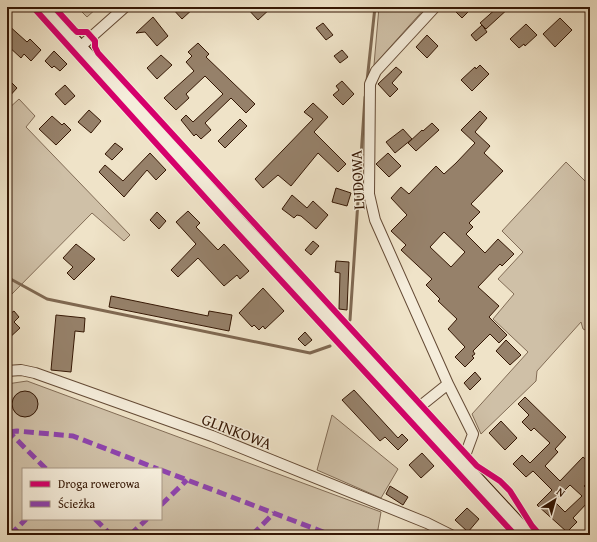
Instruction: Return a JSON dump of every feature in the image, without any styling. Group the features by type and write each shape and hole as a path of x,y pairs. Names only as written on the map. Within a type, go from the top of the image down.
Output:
{"main road":[{"path":"44,7 413,412 528,535"}],"street":[{"path":"80,47 125,7"},
{"name":"LUDOWA","path":"435,7 376,71 370,84 370,194 375,220 448,384 473,434 466,453 458,460"},
{"name":"GLINKOWA","path":"7,371 21,370 35,373 212,436 427,523 451,535"},
{"path":"413,412 448,384"}],"shaded area":[{"path":"77,7 98,7 87,17"},
{"path":"379,7 426,7 374,65"},
{"path":"19,99 35,116 26,127 130,235 124,241 92,213 7,299 7,110"},
{"path":"566,162 587,183 590,180 590,332 583,329 581,322 537,371 536,381 481,434 472,414 528,352 493,319 514,294 498,279 523,252 502,231"},
{"path":"27,381 381,512 377,535 7,535 7,384"},
{"path":"332,415 398,469 381,498 317,470"}],"building":[{"path":"171,7 195,7 182,19"},
{"path":"246,7 272,7 258,20"},
{"path":"451,7 473,7 462,18"},
{"path":"498,7 510,7 486,29 480,23"},
{"path":"153,17 168,36 157,46 145,32 136,33"},
{"path":"560,18 572,30 555,47 543,34"},
{"path":"323,23 333,35 326,40 316,28"},
{"path":"7,24 27,42 30,39 41,50 31,61 24,54 21,58 7,45"},
{"path":"526,24 537,35 525,46 524,44 519,48 510,39"},
{"path":"482,25 487,32 476,41 471,35"},
{"path":"427,35 438,46 427,58 416,47"},
{"path":"198,43 209,54 206,57 255,104 246,113 231,98 205,123 211,130 201,139 196,134 194,136 181,120 186,115 193,122 223,94 205,76 186,94 189,98 176,110 164,98 194,71 186,62 192,56 188,52"},
{"path":"342,50 348,57 340,63 334,56"},
{"path":"54,51 67,64 60,71 54,66 52,68 45,61"},
{"path":"161,55 172,65 157,79 147,68"},
{"path":"480,65 489,74 472,91 461,80 475,67 476,69"},
{"path":"396,67 402,72 392,83 398,89 390,97 378,84"},
{"path":"7,78 17,88 7,99"},
{"path":"342,81 354,94 343,105 333,95 339,90 336,86"},
{"path":"65,85 75,96 65,105 55,94"},
{"path":"313,103 328,117 314,132 346,164 338,172 318,153 291,186 278,175 263,188 255,179 313,119 304,112"},
{"path":"89,110 101,121 91,133 78,122"},
{"path":"480,111 487,118 475,132 490,146 484,153 503,171 471,204 480,212 469,223 473,227 466,234 485,253 498,239 514,254 502,266 500,264 478,287 499,306 489,317 507,335 499,343 490,334 473,351 475,354 472,356 474,358 465,367 455,357 465,347 448,329 457,319 438,301 440,299 426,285 432,279 401,250 406,245 391,231 407,215 391,198 401,187 409,194 436,166 444,174 475,143 461,130","holes":["444,232 465,252 451,267 430,247"]},
{"path":"52,116 62,125 64,123 71,130 56,145 39,129"},
{"path":"240,119 247,126 225,148 218,141"},
{"path":"432,123 439,130 416,151 408,143"},
{"path":"403,129 412,139 395,153 386,142"},
{"path":"115,143 123,149 112,160 105,154"},
{"path":"150,153 166,170 156,180 147,170 124,197 99,172 105,165 123,181"},
{"path":"388,153 401,166 389,177 376,164"},
{"path":"336,188 351,193 347,206 332,202"},
{"path":"292,195 307,208 313,201 328,215 316,229 301,216 297,215 294,218 282,209"},
{"path":"188,211 200,223 196,227 218,250 224,244 249,271 240,279 237,275 224,286 198,258 178,277 171,270 196,244 176,222"},
{"path":"157,212 166,221 159,229 150,220"},
{"path":"313,241 319,246 311,255 305,250"},
{"path":"76,244 95,259 74,280 67,273 73,267 63,258"},
{"path":"336,261 349,262 347,310 339,309 340,273 335,272"},
{"path":"263,288 284,311 265,329 263,326 259,330 254,325 252,327 239,313"},
{"path":"111,296 208,316 209,311 232,315 229,331 109,307"},
{"path":"14,311 19,317 14,322 20,328 7,340 7,314 8,315"},
{"path":"56,315 85,318 84,332 75,331 71,372 51,370"},
{"path":"305,332 312,340 305,346 298,339"},
{"path":"506,340 521,355 510,365 496,351"},
{"path":"475,372 481,379 470,390 464,383"},
{"path":"354,390 398,438 402,434 408,440 398,450 385,437 380,441 342,400"},
{"path":"25,391 34,395 38,404 34,413 25,417 16,413 12,404 16,395"},
{"path":"525,397 566,437 555,449 558,452 545,466 560,481 583,457 590,463 590,480 584,486 588,490 590,488 590,504 588,502 573,518 577,522 567,532 537,505 552,490 533,471 526,477 513,464 522,455 530,463 550,443 534,428 531,431 522,422 529,415 518,404","holes":["570,485 582,496 565,512 554,501"]},
{"path":"501,421 517,438 505,450 489,433"},
{"path":"422,453 434,466 421,478 409,465"},
{"path":"390,486 408,497 403,505 386,494"},
{"path":"467,508 479,519 468,532 455,520"}],"waterway":[{"path":"367,81 375,7"},
{"path":"350,320 365,97"},
{"path":"7,277 47,299 310,353 330,346"}],"marked path":[{"path":"7,430 45,468"},
{"path":"9,432 17,431 73,436 155,468"},
{"path":"162,470 331,535"},
{"path":"162,504 187,480"},
{"path":"252,535 274,513"},
{"path":"10,535 25,520"},
{"path":"96,520 111,535"},
{"path":"130,535 146,520"}],"cycle path":[{"path":"33,7 228,223 515,535"},
{"path":"54,7 77,32 87,32 95,41 95,47 98,53 477,466 500,481 510,491 532,526 540,535"}]}
